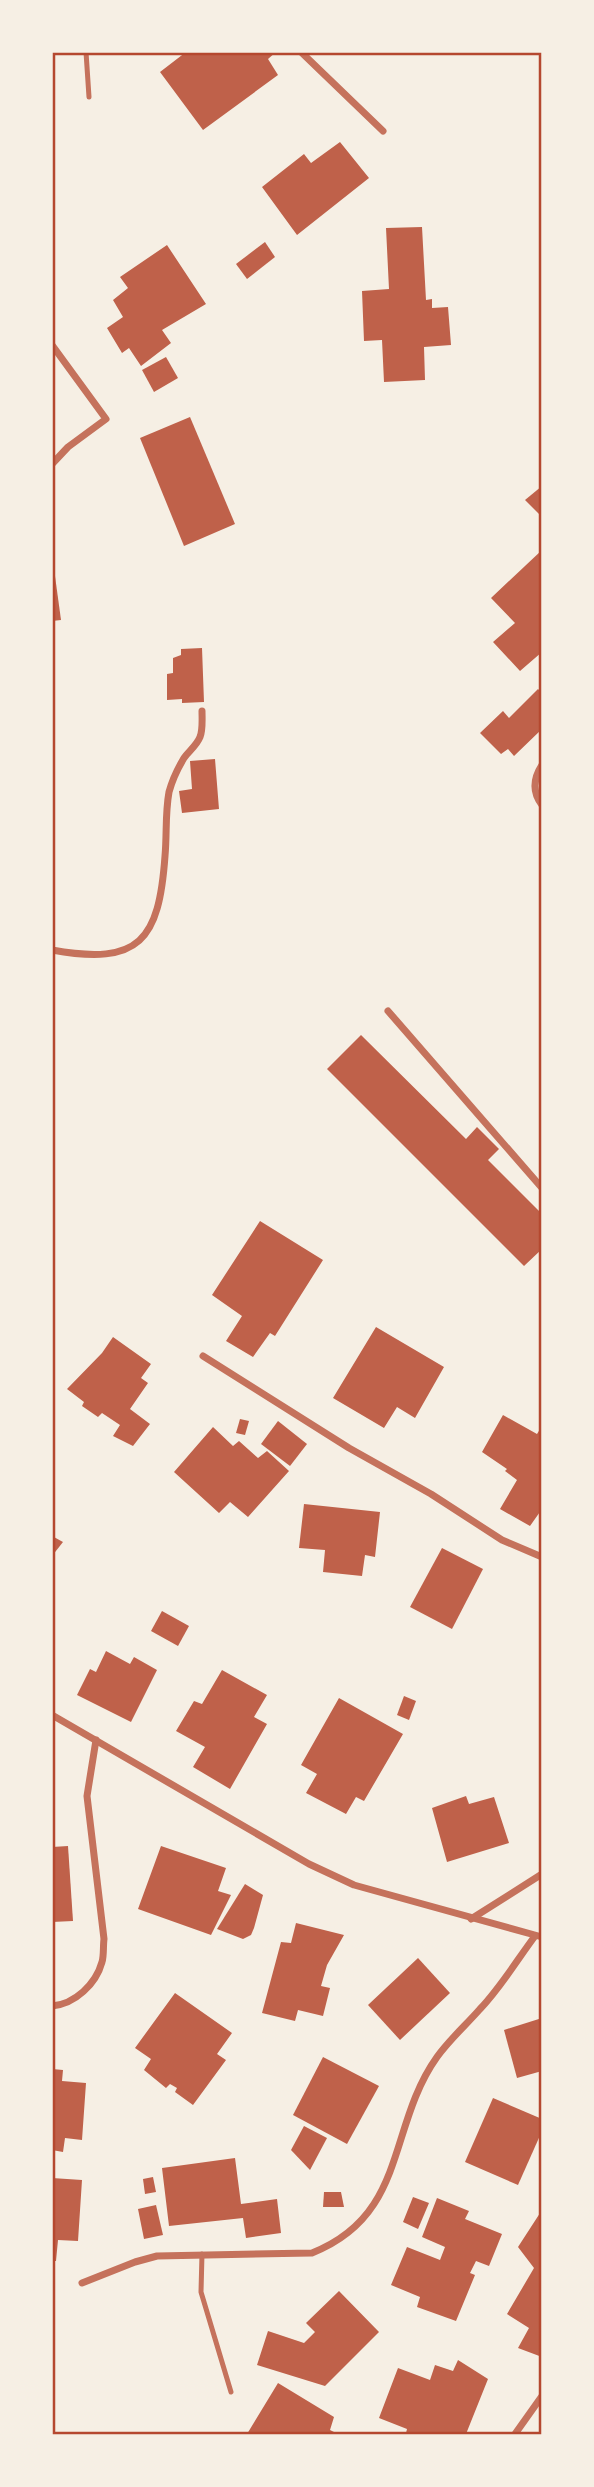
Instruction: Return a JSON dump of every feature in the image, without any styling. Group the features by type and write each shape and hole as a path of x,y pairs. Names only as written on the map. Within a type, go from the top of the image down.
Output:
{"street":[{"path":"301,52 383,131"},
{"path":"52,345 106,419 68,447 52,464"},
{"path":"52,950 73,954 108,954 134,946 153,924 166,854 165,810 170,786 183,760 201,736 202,710"},
{"path":"541,765 534,782 535,796 541,805"},
{"path":"388,1012 541,1188"},
{"path":"203,1356 349,1448 431,1494 502,1539 541,1557"},
{"path":"52,1715 309,1864 354,1885 538,1937 482,2008 456,2032 436,2058 418,2092 382,2192 368,2215 351,2232 334,2244 312,2253 157,2256 82,2283"},
{"path":"52,2006 61,2005 79,1996 102,1962 104,1939 87,1796 96,1740"},
{"path":"471,1919 541,1874"},
{"path":"515,2434 541,2396"}],"lane":[{"path":"86,52 89,97"},
{"path":"202,2254 201,2292 231,2392"}],"building":[{"path":"186,52 276,52 268,59 278,75 203,130 160,72"},
{"path":"340,142 369,178 297,235 262,187 304,154 311,163"},
{"path":"422,227 426,300 432,299 432,308 448,307 451,345 424,347 425,380 384,382 382,340 364,341 362,291 389,289 386,228"},
{"path":"265,242 275,257 247,279 236,264"},
{"path":"167,245 206,304 162,330 171,343 141,366 129,348 122,353 107,328 123,317 113,300 128,288 120,277"},
{"path":"166,357 178,378 154,392 142,370"},
{"path":"190,417 235,524 184,546 140,438"},
{"path":"542,486 542,517 525,500"},
{"path":"542,550 542,652 520,671 493,642 515,623 491,598"},
{"path":"52,576 55,576 61,620 52,621"},
{"path":"202,648 204,702 182,703 182,699 167,700 167,674 173,673 173,658 181,655 181,649"},
{"path":"538,689 542,693 542,729 514,756 508,749 501,754 480,733 503,711 509,718"},
{"path":"215,759 219,809 182,813 179,791 192,789 190,761"},
{"path":"361,1035 466,1139 477,1127 499,1149 488,1160 542,1214 542,1249 524,1266 327,1069"},
{"path":"260,1221 323,1260 275,1336 270,1333 253,1357 226,1341 242,1316 212,1295"},
{"path":"376,1327 444,1367 415,1418 397,1407 384,1428 333,1398"},
{"path":"113,1337 151,1364 141,1378 148,1383 130,1409 150,1424 133,1446 113,1436 120,1425 102,1413 98,1417 82,1406 84,1402 67,1389 102,1353"},
{"path":"503,1415 537,1434 542,1426 542,1509 530,1526 500,1509 517,1480 505,1471 507,1469 482,1452"},
{"path":"240,1419 249,1421 245,1435 236,1433"},
{"path":"278,1421 307,1444 290,1466 261,1444"},
{"path":"213,1427 233,1446 239,1441 258,1458 267,1451 289,1471 248,1517 230,1502 219,1513 174,1472"},
{"path":"304,1504 380,1512 375,1557 365,1555 362,1576 323,1572 325,1550 299,1548"},
{"path":"52,1536 63,1542 52,1556"},
{"path":"442,1548 483,1569 452,1629 410,1607"},
{"path":"162,1611 189,1626 178,1646 151,1631"},
{"path":"106,1651 130,1664 134,1657 157,1670 131,1722 77,1695 90,1669 96,1672"},
{"path":"222,1670 267,1695 254,1717 267,1724 230,1789 193,1767 205,1747 176,1731 194,1701 202,1704"},
{"path":"404,1696 416,1701 409,1720 397,1715"},
{"path":"339,1698 403,1734 364,1801 356,1797 346,1814 306,1793 317,1774 301,1765"},
{"path":"466,1796 469,1804 494,1797 509,1843 447,1862 432,1808"},
{"path":"68,1846 73,1921 52,1922 52,1847"},
{"path":"161,1846 226,1868 218,1891 231,1895 211,1935 138,1909"},
{"path":"245,1884 263,1895 251,1935 243,1939 217,1929"},
{"path":"296,1923 344,1935 327,1965 321,1986 330,1988 323,2016 298,2010 295,2021 262,2013 281,1942 291,1943"},
{"path":"418,1958 450,1993 400,2040 368,2005"},
{"path":"175,1993 232,2033 217,2054 226,2060 193,2105 175,2092 177,2088 170,2084 166,2088 144,2070 151,2059 135,2048"},
{"path":"542,2018 542,2071 517,2078 504,2030"},
{"path":"323,2057 379,2086 347,2144 293,2115"},
{"path":"52,2069 63,2070 62,2081 86,2083 82,2140 65,2138 63,2152 52,2150"},
{"path":"493,2098 542,2119 542,2131 518,2185 465,2162"},
{"path":"304,2126 327,2138 310,2170 291,2150"},
{"path":"235,2158 241,2204 277,2199 281,2233 246,2238 243,2218 169,2226 162,2168"},
{"path":"153,2177 156,2192 145,2194 143,2179"},
{"path":"52,2178 82,2180 78,2241 58,2240 56,2261 52,2261"},
{"path":"324,2192 341,2192 344,2207 323,2207"},
{"path":"413,2197 429,2203 418,2229 403,2222"},
{"path":"437,2198 469,2211 465,2219 502,2234 489,2266 476,2261 470,2273 475,2275 456,2321 417,2307 420,2297 391,2285 407,2247 440,2260 445,2247 422,2237"},
{"path":"156,2205 163,2235 144,2239 138,2209"},
{"path":"542,2210 542,2357 518,2348 529,2328 507,2314 534,2268 518,2247"},
{"path":"339,2291 379,2332 325,2386 257,2365 268,2331 304,2343 315,2332 306,2323"},
{"path":"458,2360 488,2379 466,2434 411,2434 406,2433 407,2429 379,2418 398,2368 430,2380 435,2365 453,2371"},
{"path":"278,2383 334,2417 330,2430 338,2434 247,2434"}]}
